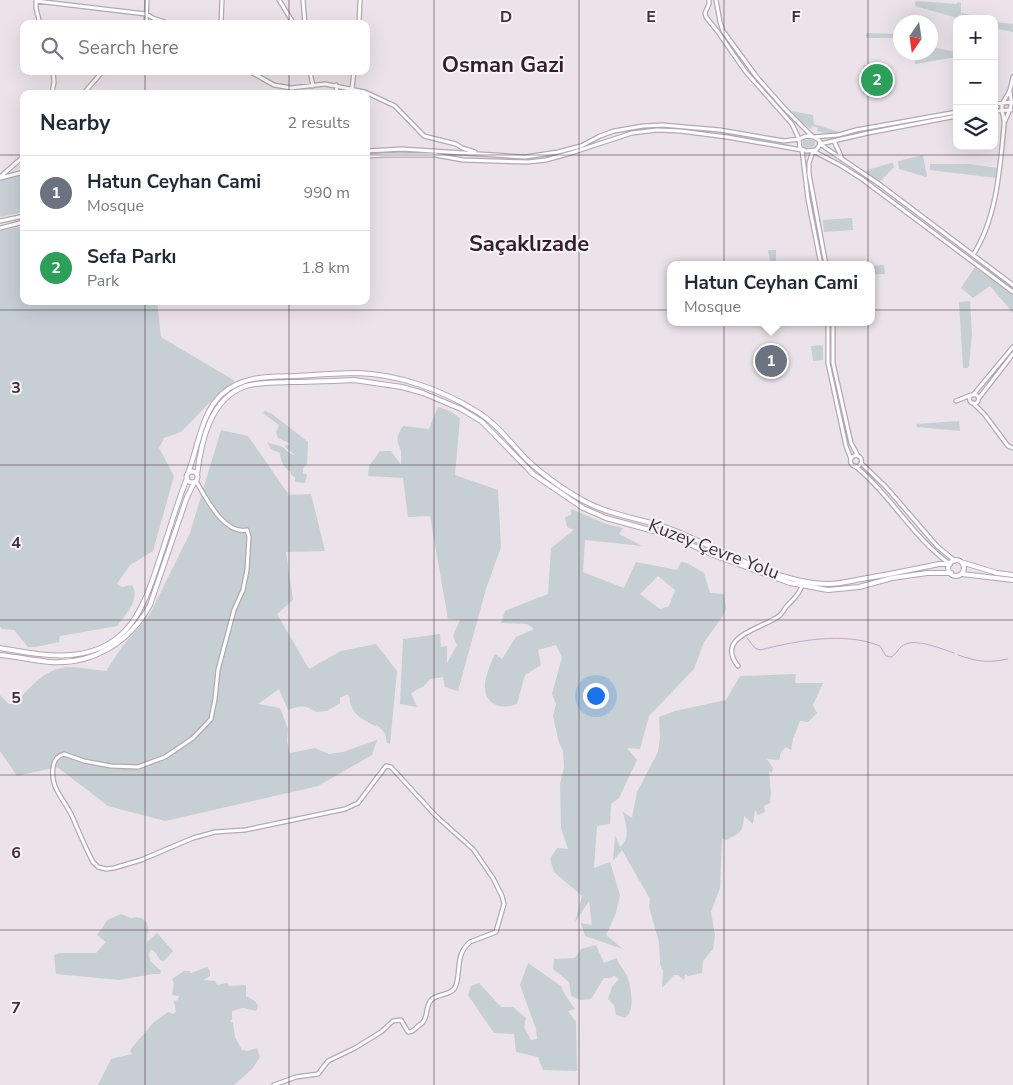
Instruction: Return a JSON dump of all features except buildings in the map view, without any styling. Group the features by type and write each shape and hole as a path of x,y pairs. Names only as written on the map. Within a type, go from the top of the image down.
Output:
{"main road":[{"name":"Kuzey Çevre Yolu","path":"0,648 70,655 101,647 121,634 136,618 148,596 204,424 212,406 220,396 237,383 258,378 357,373 379,375 425,387 454,399 491,421 537,469 587,503 607,512 671,529 782,576 827,584 876,577 939,564 950,564"},
{"name":"Kuzey Çevre Yolu","path":"195,482 209,423 219,405 238,389 257,384 354,380 390,384 423,393 461,409 481,421 533,474 583,508 606,518 672,536 711,554 790,583 828,590 858,587 892,578 927,573 951,574"},
{"path":"0,655 49,662 73,661 100,654 124,639 144,617 150,605 187,497 195,482 189,482 187,476 193,472 197,475"},
{"path":"1013,575 996,573 955,561 950,564 949,570 951,574 956,576 962,574 1013,580"},
{"path":"961,562 964,568 962,574"}],"street":[{"path":"146,20 147,0"},
{"path":"221,20 222,0"},
{"path":"279,0 292,20"},
{"path":"303,0 305,20"},
{"path":"359,20 360,0"},
{"path":"710,0 705,13 706,17 745,71 792,124 800,139 799,146 802,150 808,199 820,261"},
{"path":"716,0 723,32 787,112 813,137 818,139 820,144 1013,285"},
{"path":"39,20 36,1 146,14 159,20"},
{"path":"53,75 53,90"},
{"path":"86,90 100,75"},
{"path":"256,75 274,85 291,88 325,84 355,90"},
{"path":"311,75 313,86"},
{"path":"352,89 354,75"},
{"path":"972,255 982,238 993,204 1000,172 1004,122 1002,102 1010,92 1013,77"},
{"path":"336,85 337,90"},
{"path":"1004,122 1012,110 1013,102 1010,92"},
{"path":"370,95 395,106 424,136 456,144 481,154"},
{"path":"998,103 1013,102"},
{"path":"998,110 1012,110"},
{"path":"370,151 402,149 525,157 581,146 614,131 662,125 720,130 784,141 800,139 806,136 838,135 953,113"},
{"path":"825,261 809,174 809,163 813,151 820,144 953,117"},
{"path":"370,156 435,155 463,160 528,162 546,160 632,133 657,130 727,137 813,151 862,179 1013,292"},
{"path":"834,141 843,159"},
{"path":"0,178 20,160"},
{"path":"0,178 20,173"},
{"path":"0,221 20,217"},
{"path":"0,228 20,223"},
{"path":"828,326 828,363 851,463 879,487 920,536 950,564"},
{"path":"833,326 834,363 851,443 861,459 861,463 886,487 937,546 955,561"},
{"path":"1013,347 970,399 1008,446 1013,448"},
{"path":"982,412 979,399 977,395 956,401 973,403 979,399 1013,354"},
{"path":"851,459 854,456 858,456"},
{"path":"855,466 861,463"},
{"path":"195,482 218,515 229,527 241,532 247,530 250,538 243,590 234,610 218,670 211,719 193,738 172,752 138,767 111,766 64,754 57,758 53,765 52,777 54,786 70,813 93,862 98,867 114,868 141,860 193,838 208,834 245,830 345,809 358,803 386,766 391,767 436,816 473,849 502,896 504,904 496,932 466,944 458,967 456,986 451,992 436,996 430,1001 426,1008 423,1022 414,1031 408,1032 401,1020 392,1021 381,1032 355,1048 328,1061 318,1074 296,1077 274,1085"},
{"path":"738,666 733,657 732,650 736,640 741,635 780,616 789,604 797,598 802,586"}],"shaded area":[{"path":"915,2 956,4 958,2 961,3 961,13 971,15 953,15 953,17 915,6"},
{"path":"998,22 1013,24 1013,32 998,29"},
{"path":"866,33 893,34 893,38 866,38"},
{"path":"938,48 953,51 953,58 915,64 915,60 938,60"},
{"path":"863,65 888,66 891,68 892,92 889,94 863,94"},
{"path":"792,111 813,115 814,124 839,133 817,131 818,128 812,126 811,129 800,121"},
{"path":"803,140 815,141 815,146 806,148 803,145"},
{"path":"923,155 926,177 899,169 898,161"},
{"path":"893,163 894,167 879,183 864,173 867,170"},
{"path":"930,164 968,164 998,168 996,178 930,170"},
{"path":"20,176 20,213 0,217 0,180"},
{"path":"852,218 853,230 824,232 823,220"},
{"path":"20,227 20,305 157,305 161,337 235,381 210,402 181,432 164,438 159,448 174,476 153,551 130,565 117,584 122,587 132,585 134,591 133,602 124,617 117,626 60,636 59,642 36,647 28,647 14,630 2,629 0,626 0,231"},
{"path":"776,250 776,261 770,261 768,251"},
{"path":"884,265 885,274 875,274 875,266"},
{"path":"975,267 1013,295 1013,313 990,286 973,298 961,288"},
{"path":"970,301 972,334 969,366 968,368 963,368 959,302"},
{"path":"823,345 823,360 813,361 811,346"},
{"path":"438,407 450,411 460,418 455,475 498,490 501,547 486,589 458,691 445,687 443,677 430,679 424,686 411,693 417,707 400,704 403,639 440,634 441,647 447,646 447,663 457,645 453,636 460,620 448,619 430,516 408,517 403,478 368,476 369,466 380,451 391,451 401,465 398,435 403,426 429,429"},
{"path":"265,411 272,414 308,442 307,465 303,468 303,473 307,475 305,483 295,482 295,477 291,475 291,472 283,464 280,453 271,449 267,442 278,445 295,455 285,447 290,445 289,443 278,438 276,432 279,425 263,413"},
{"path":"959,421 960,431 917,427 916,424"},
{"path":"221,430 248,436 289,495 311,494 325,551 286,552 293,600 277,614 309,669 341,651 376,644 397,671 390,744 387,743 385,733 377,725 375,726 361,718 355,712 348,694 340,698 340,703 327,711 316,712 302,706 288,710 279,689 258,704 280,708 288,729 287,742 290,753 315,748 329,754 343,752 377,740 372,755 318,786 165,821 108,806 57,767 17,776 0,751 0,695 9,704 15,704 39,679 53,670 61,668 74,667 106,671 122,647 150,614 190,533"},
{"path":"571,509 606,524 623,528 619,534 642,546 585,540 583,572 624,588 636,562 677,570 681,562 687,563 704,573 710,593 724,594 726,609 704,642 694,669 649,716 640,749 627,748 637,760 619,798 611,804 610,824 597,826 594,868 610,862 620,895 616,913 606,935 623,949 585,936 581,923 592,925 589,901 575,922 582,896 554,872 550,859 557,848 568,849 561,828 560,784 564,767 563,751 559,743 553,716 556,704 552,694 562,657 556,645 538,650 541,665 525,675 517,704 506,707 492,703 488,699 485,688 488,671 495,654 502,659 516,637 534,629 527,624 501,623 505,611 548,594 551,548 574,530 567,527 565,517 571,515","holes":["658,576 675,590 669,606 660,609 640,594"]},
{"path":"796,674 795,683 823,683 813,705 817,713 808,722 800,721 791,750 786,747 781,752 779,760 767,759 773,768 772,773 769,771 771,793 770,803 764,806 765,812 758,815 755,810 753,824 744,816 743,826 735,836 726,840 722,838 720,888 711,912 715,935 713,949 703,961 702,973 688,976 685,974 684,980 678,975 674,975 662,988 663,971 660,964 659,942 649,907 650,899 622,850 613,861 615,835 620,847 627,835 623,812 632,818 637,792 658,752 660,737 659,717 675,711 726,700 740,676"},
{"path":"121,914 131,918 138,917 143,919 148,926 147,942 157,933 173,951 164,961 160,960 151,949 149,954 150,961 161,971 160,974 119,980 56,974 54,955 59,953 96,953 106,942 97,935 98,933 107,920"},
{"path":"596,945 604,963 616,958 627,976 632,1004 631,1010 625,1018 616,1015 614,1005 608,999 612,987 619,979 614,976 604,978 591,999 581,1000 571,996 569,982 553,969 554,959 575,958 581,949"},
{"path":"528,963 561,986 575,1009 568,1011 576,1022 577,1071 543,1070 538,1057 516,1052 514,1034 494,1033 468,995 471,986 479,983 501,1007 513,1007 526,1018 524,1027 531,1040 537,1039 536,1029 520,985"},
{"path":"207,967 210,971 210,976 203,980 215,981 217,985 227,983 229,986 246,985 246,996 255,1001 258,1006 256,1011 243,1008 232,1011 232,1019 230,1021 233,1023 235,1037 242,1050 247,1051 257,1048 260,1057 252,1069 234,1085 98,1085 111,1059 132,1054 130,1050 154,1022 168,1012 173,1014 176,1012 174,1001 178,1000 179,996 172,995 174,983 172,979 184,971 191,973"}],"waterway":[{"path":"747,638 755,648 760,650 789,643 836,638 866,641 880,646 886,656 891,657 902,646 911,643 930,645 954,653"},
{"path":"958,655 983,661 1008,659"}],"place":[{"name":"Sefa Parkı","path":"877,80"},
{"name":"Hatun Ceyhan Cami","path":"771,361"}],"district":[{"name":"Osman Gazi","path":"503,64"},
{"name":"Saçaklızade","path":"529,243"}]}
